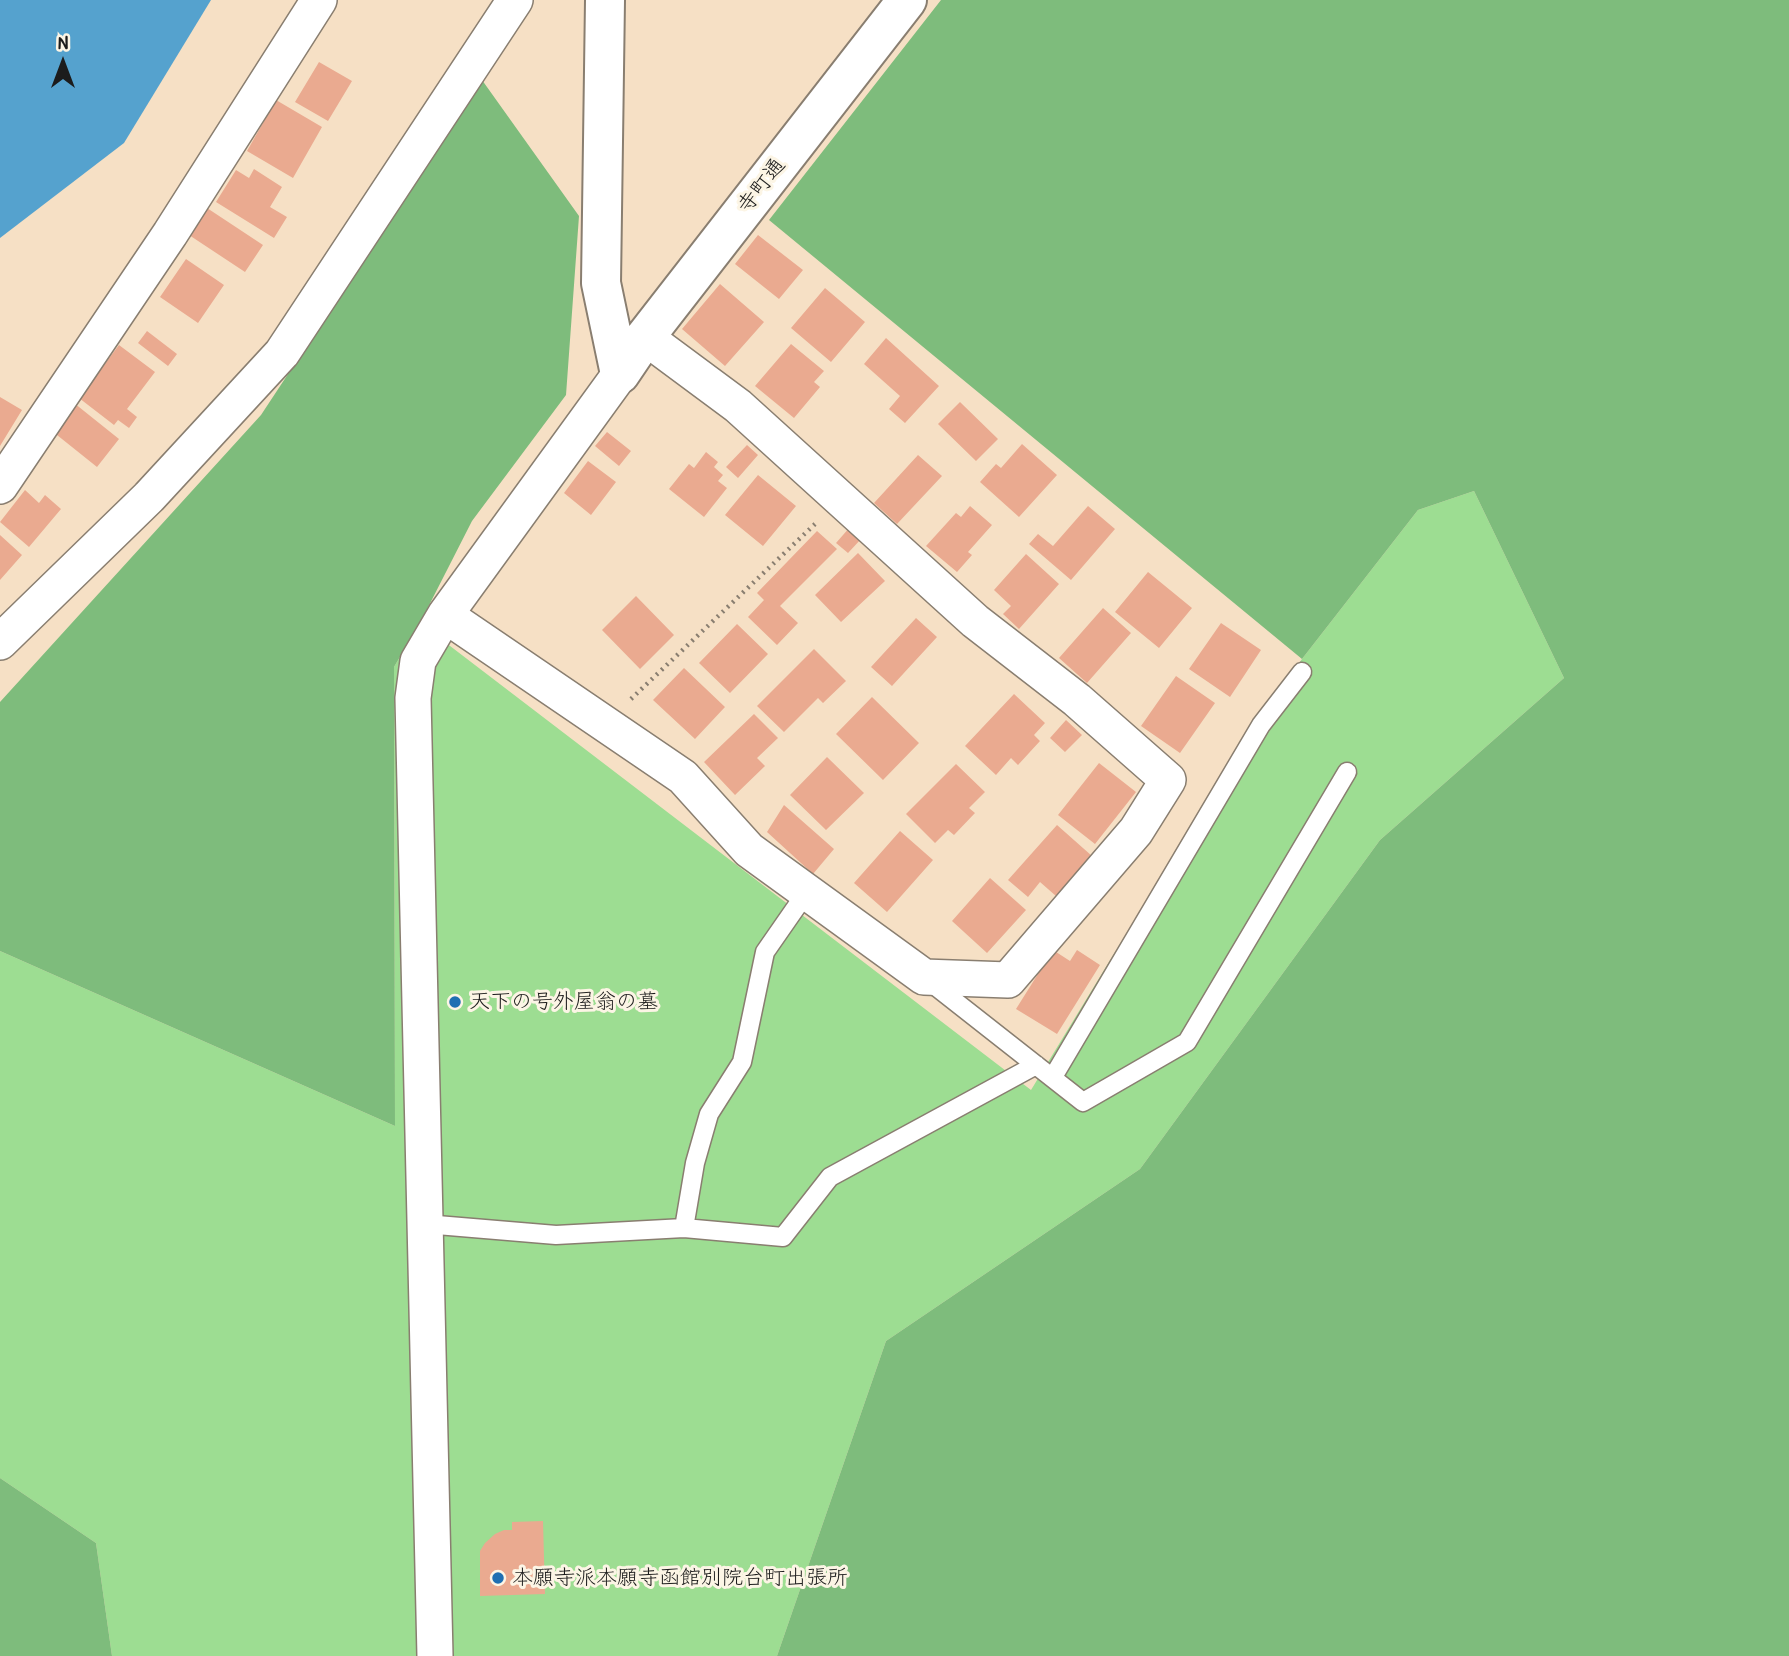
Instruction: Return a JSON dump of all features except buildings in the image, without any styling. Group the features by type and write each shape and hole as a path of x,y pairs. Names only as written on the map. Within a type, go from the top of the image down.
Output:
{"street":[{"path":"0,486 170,234 319,0"},
{"path":"0,642 149,497 282,353 515,0"},
{"path":"435,1656 413,698 418,661 445,615 620,374 601,283 606,0"},
{"name":"寺町通","path":"620,374 645,337 907,0"},
{"path":"445,615 683,777 749,850 924,976 1008,980 1136,831 1168,780 1077,700 975,621 738,407 645,337"}],"lane":[{"path":"1053,1077 1261,725 1302,671"},
{"path":"924,976 1083,1102 1187,1042 1347,772"},
{"path":"684,1228 695,1163 709,1114 742,1062 765,951 806,893"},
{"path":"425,1224 556,1235 684,1228 783,1237 830,1177 1037,1065"}],"path":[{"path":"605,723 841,499"}],"green space":[{"path":"941,0 1789,0 1789,1656 777,1656 886,1341 1140,1169 1380,840 1564,678 1474,491 1418,510 1302,659 769,220"},
{"path":"482,80 579,216 566,395 472,521 420,623 394,667 395,1126 0,951 0,702 261,415"},
{"path":"1474,491 1564,678 1380,840 1140,1169 886,1341 777,1656 112,1656 96,1543 0,1478 0,951 395,1126 394,667 420,623 1031,1090 1251,729 1302,659 1418,510"},
{"path":"0,1478 96,1543 112,1656 0,1656"}],"water":[{"path":"0,0 211,0 124,143 0,238"}],"place":[{"name":"天下の号外屋翁の墓","path":"455,1002"},
{"name":"本願寺派本願寺函館別院台町出張所","path":"498,1578"}]}
